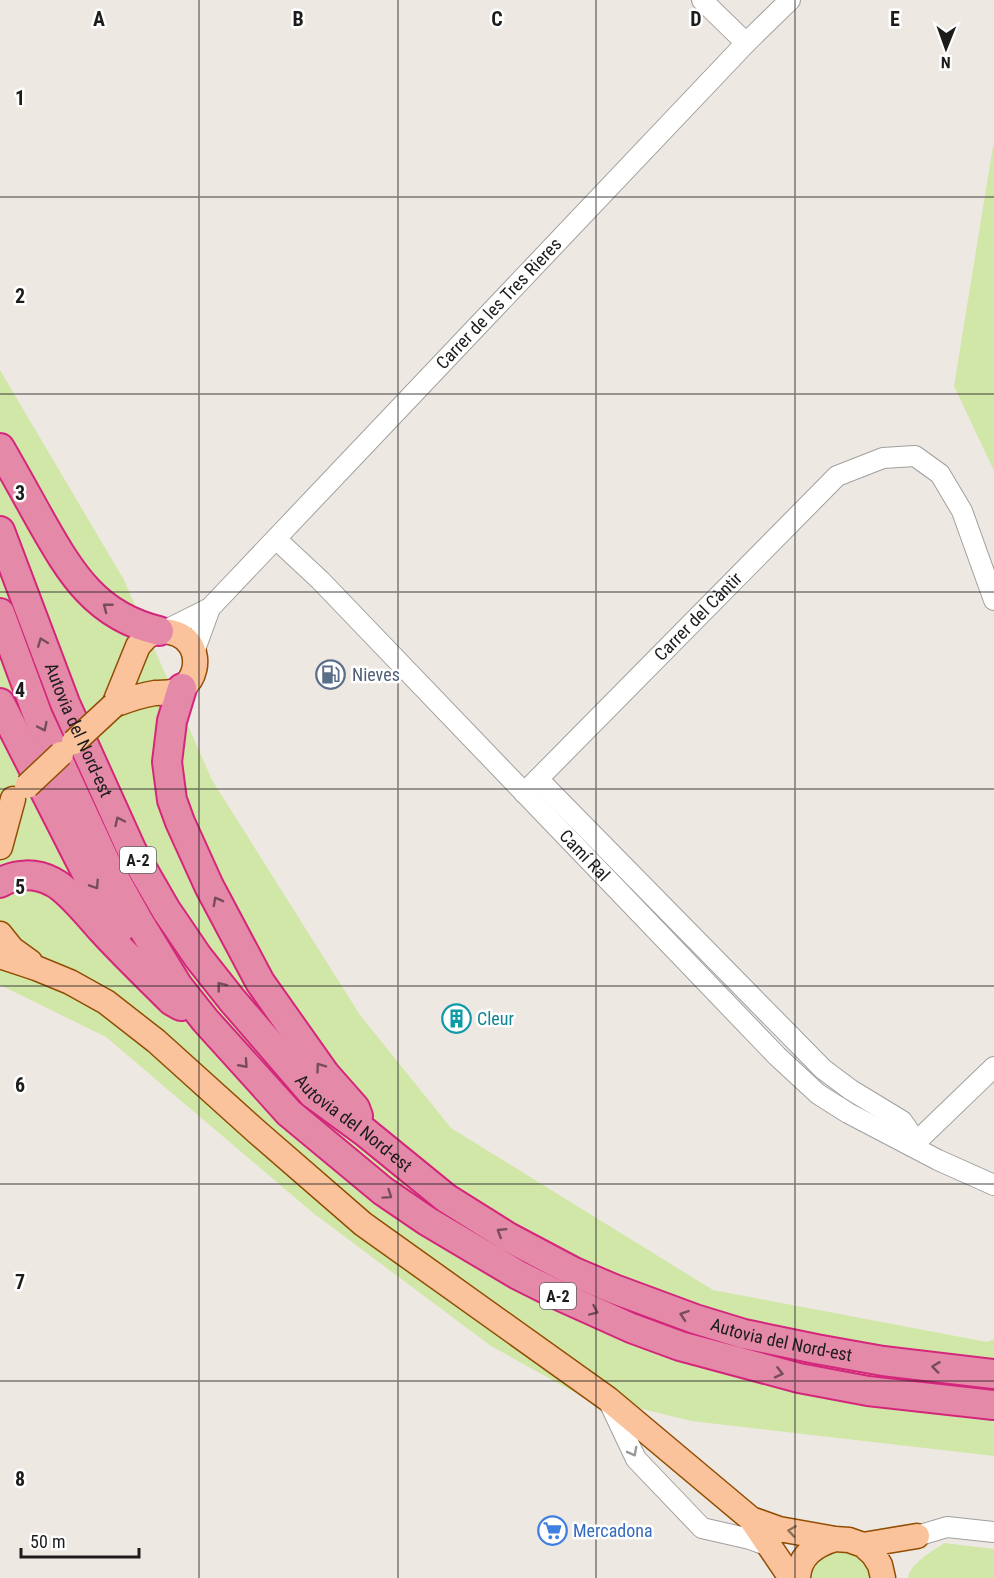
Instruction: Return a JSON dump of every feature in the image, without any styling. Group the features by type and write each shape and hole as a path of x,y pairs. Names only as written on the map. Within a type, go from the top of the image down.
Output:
{"highway":[{"path":"0,448 60,555 77,580 107,608 130,622 161,631"},
{"name":"Autovia del Nord-est","path":"0,531 65,703 132,851 166,910 198,957 313,1094 365,1132 435,1190 490,1226 574,1272 614,1289 695,1319 744,1334 884,1361 994,1374"},
{"name":"Autovia del Nord-est","path":"0,613 38,716 105,861 178,986 205,1020 289,1113 382,1191 427,1221 518,1275 632,1328 680,1346 788,1375 868,1391 994,1405"},
{"path":"169,690 171,721 167,762 172,800 180,822 209,886 260,982 325,1074 355,1108 365,1132"},
{"path":"0,703 86,872 124,929 159,970 178,986"},
{"path":"0,883 8,878 26,874 54,882 66,891 172,1001 205,1020"}],"main road":[{"path":"0,847 13,796 114,705 142,641 161,631 177,634 189,643 196,663 192,677 169,690 114,705"},
{"path":"133,659 135,673 148,689 169,690"},
{"path":"0,934 12,949 36,968"},
{"path":"0,956 70,982 106,1002 156,1041 363,1224 608,1399 751,1519 791,1578"},
{"path":"751,1519 779,1529 849,1540 862,1545 873,1554 884,1578"},
{"path":"862,1545 917,1536"},
{"path":"884,1578 917,1536"},
{"path":"798,1578 798,1571 807,1554 815,1547 835,1539"}],"street":[{"path":"702,0 746,44"},
{"name":"Carrer de les Tres Rieres","path":"161,631 210,608 790,0"},
{"name":"Carrer del Càntir","path":"524,793 837,476 883,458 915,456 940,474 962,511 994,600"},
{"name":"Camí Ral","path":"276,539 328,589 804,1082 848,1113 938,1160 994,1185"},
{"name":"Carrer de les Tres Rieres","path":"194,652 210,608"},
{"name":"Camí Ral","path":"538,779 823,1069 851,1090 902,1121 909,1131 912,1146"},
{"path":"912,1146 994,1067"},
{"path":"608,1399 636,1459 702,1528 750,1539 769,1546"},
{"path":"917,1536 947,1527 994,1532"}],"green space":[{"path":"994,146 994,471 954,386"},
{"path":"0,370 124,580 212,780 360,1015 451,1128 713,1290 987,1342 994,1339 994,1456 691,1421 574,1392 491,1346 313,1213 106,1037 0,985"},
{"path":"944,1543 994,1549 994,1578 908,1578 918,1562"},
{"path":"841,1550 852,1553 865,1562 870,1578 812,1578 818,1562 830,1553"}],"place":[{"name":"Nieves","path":"331,675"},
{"name":"Cleur","path":"456,1019"},
{"name":"Mercadona","path":"552,1531"}]}
